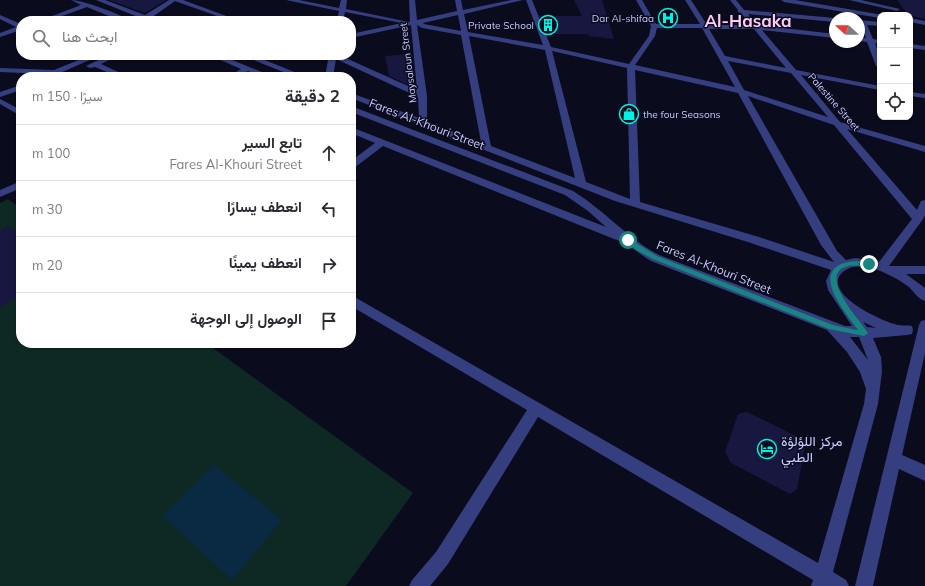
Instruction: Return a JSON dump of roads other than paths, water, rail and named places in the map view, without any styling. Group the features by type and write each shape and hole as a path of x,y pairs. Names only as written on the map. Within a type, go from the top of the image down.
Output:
{"street":[{"path":"74,0 115,16"},
{"path":"99,0 141,16"},
{"path":"149,16 173,0"},
{"path":"177,0 223,16"},
{"path":"289,0 465,34 548,48 740,91 839,124 925,149"},
{"path":"341,16 344,0"},
{"name":"Maysaloun Street","path":"412,0 413,23 423,96 423,123"},
{"path":"458,0 487,148"},
{"path":"356,35 520,0"},
{"path":"529,0 548,48 581,184"},
{"path":"635,204 631,66 652,36 654,26 639,0"},
{"path":"688,0 723,58 740,91 841,267"},
{"name":"Palestine Street","path":"733,0 740,11 839,124 918,219"},
{"path":"784,0 877,16"},
{"path":"856,0 897,9"},
{"path":"892,0 900,12"},
{"path":"56,16 88,5"},
{"path":"740,11 829,19"},
{"path":"0,17 16,25"},
{"path":"865,22 877,24"},
{"path":"913,25 925,23"},
{"path":"654,26 755,27 829,35"},
{"path":"913,26 925,28"},
{"path":"0,35 16,30"},
{"path":"865,30 877,58"},
{"path":"865,40 877,41"},
{"path":"913,46 925,48"},
{"path":"723,58 794,73 877,87"},
{"path":"0,70 55,72 85,60"},
{"path":"75,72 104,60"},
{"path":"226,60 258,72"},
{"path":"258,60 290,72"},
{"path":"330,72 332,60"},
{"path":"344,60 423,96"},
{"path":"95,64 113,72"},
{"path":"240,72 248,68"},
{"path":"1,101 16,90"},
{"path":"913,94 925,96"},
{"path":"1,101 16,96"},
{"path":"356,97 635,204 841,267"},
{"path":"1,101 16,102"},
{"path":"1,101 16,110"},
{"name":"Fares Al-Khouri Street","path":"356,111 570,193 586,204 638,248 655,258 844,331 864,333 907,330"},
{"path":"356,132 628,240"},
{"path":"356,162 382,142"},
{"path":"0,194 16,186"},
{"path":"885,268 918,219 925,203"},
{"path":"821,581 874,392 875,371 874,357 864,333 837,294 832,282 835,272 841,267 858,263 885,268 925,270"},
{"path":"885,268 908,280 925,295"},
{"path":"841,300 855,312 872,322 890,328 907,330 914,329 925,324"},
{"path":"356,303 536,408 821,581 840,586"},
{"path":"864,586 895,459 925,324"},
{"path":"832,327 857,354 870,379 874,392"},
{"path":"418,586 442,558 536,408"},
{"path":"895,459 925,474"}],"water":[{"path":"214,465 282,520 232,580 163,516"}],"place":[{"name":"Dar Al-shifaa","path":"668,18"},
{"name":"Private School","path":"548,25"},
{"name":"the four Seasons","path":"629,114"},
{"name":"مركز اللؤلؤة الطبي","path":"767,449"}],"district":[{"name":"Al-Hasaka","path":"748,20"}]}
